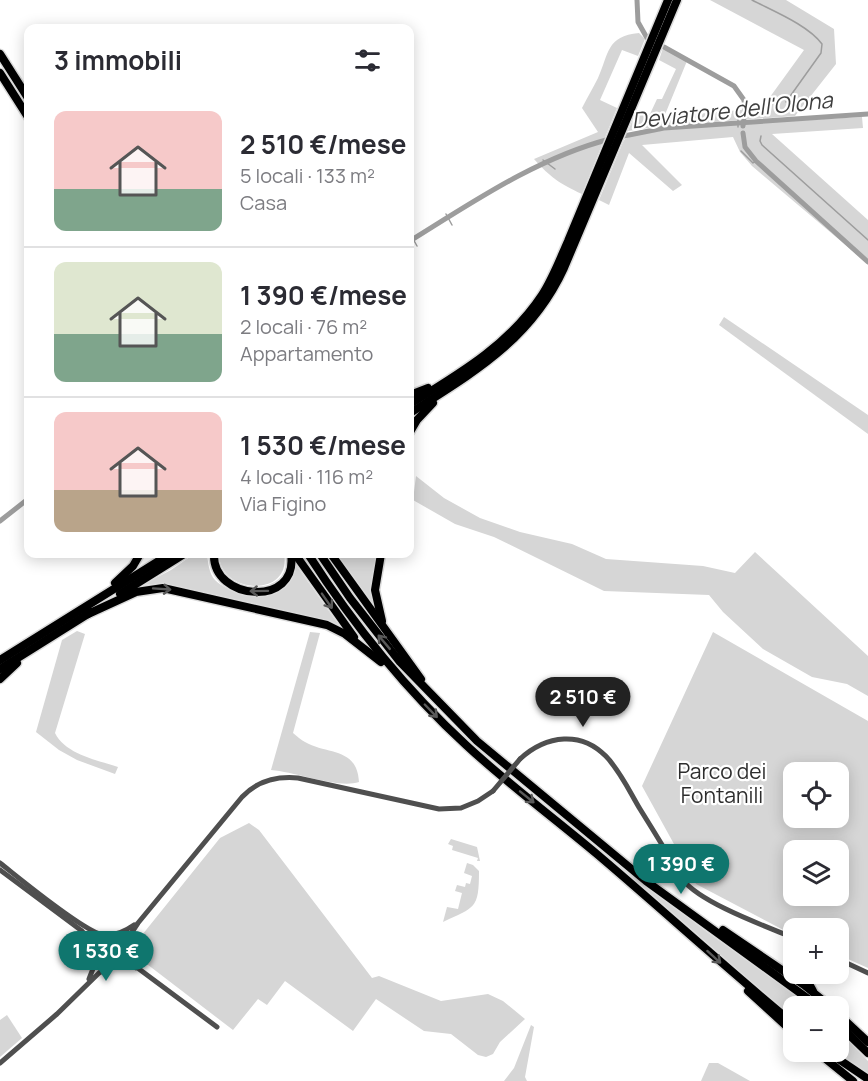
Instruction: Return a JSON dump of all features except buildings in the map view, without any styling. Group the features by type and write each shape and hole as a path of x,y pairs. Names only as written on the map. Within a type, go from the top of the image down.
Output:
{"highway":[{"path":"414,409 506,348 540,310 559,278 668,0"},
{"path":"619,129 677,0"},
{"path":"0,54 24,92"},
{"path":"0,73 24,111"},
{"path":"414,394 458,378"},
{"path":"414,402 458,378"},
{"path":"414,426 424,411 458,378"},
{"path":"56,625 124,575 138,558"},
{"path":"0,660 164,558"},
{"path":"0,669 178,558"},
{"path":"214,558 215,566 224,580 238,588 264,592 273,590 285,581 292,568 293,558"},
{"path":"296,558 361,646"},
{"path":"311,558 359,628 397,675 466,745 783,1015"},
{"path":"323,558 374,631 400,662 477,741 646,881 691,913 740,941 812,996"},
{"path":"334,558 437,701"},
{"path":"380,558 375,590 385,627"},
{"path":"88,614 136,592 163,588 314,621 337,629 397,675"},
{"path":"0,655 45,632"},
{"path":"0,679 31,650"},
{"path":"730,971 783,1023"},
{"path":"849,1024 868,1042"},
{"path":"849,1035 868,1053"},
{"path":"830,1062 853,1081"},
{"path":"843,1062 868,1079"},
{"path":"842,1072 858,1081"}],"street":[{"path":"0,1063 57,1014 87,983 123,957 124,947 138,923 242,797 262,783 280,778 298,778 418,805 452,810 470,805 492,791 520,759 538,745 548,741 579,739 589,742 605,754 619,772 683,880 693,891 783,933"},
{"path":"0,862 77,922 98,934 114,935 138,923"},
{"path":"0,870 82,930 104,963 115,963 139,969"},
{"path":"87,983 96,962 98,941 106,935"},
{"path":"114,935 120,938 139,969 217,1027"},
{"path":"849,964 868,973"}],"green space":[{"path":"710,0 786,0 834,29 836,64 795,116 663,126 628,131 638,114 650,114 657,99 662,99 676,69 659,60 663,48 687,61 664,117 762,108 804,50"},
{"path":"639,33 645,39 638,56 622,50 600,100 617,108 582,194 556,180 534,159 598,132 582,108 614,42 628,35"},
{"path":"862,117 863,128 772,134 868,220 868,264 752,166 740,152 733,137 642,145 682,185 673,191 629,153 609,205 599,200 623,142 631,136 665,130 747,123"},
{"path":"724,317 868,415 868,434 719,325"},
{"path":"416,476 444,498 480,518 520,532 572,544 606,559 703,566 735,573 755,552 868,656 868,696 847,684 812,677 763,649 723,612 709,595 604,591 494,537 455,524 414,501"},
{"path":"188,558 208,558 211,575 221,585 259,595 275,592 281,588 292,575 296,565 341,628 320,619 178,587 162,584 142,585"},
{"path":"220,558 284,558 284,568 277,578 267,584 255,586 242,584 230,577 222,568"},
{"path":"339,558 377,558 372,583 373,604 371,606"},
{"path":"77,631 85,634 55,733 66,746 74,751 118,767 115,774 77,760 59,750 36,732 62,640"},
{"path":"310,632 320,633 293,733 314,746 347,757 357,771 359,782 340,783 271,770"},
{"name":"Parco dei Fontanili","path":"713,632 868,721 868,968 849,959 849,918 783,918 783,930 696,884 642,786"},
{"path":"249,823 259,830 372,978 379,976 441,1001 488,994 503,1001 525,1019 500,1042 493,1054 486,1057 478,1055 451,1034 424,1031 376,999 353,1031 285,981 267,1005 258,999 233,1030 139,958 134,945 220,838"},
{"path":"451,839 477,847 480,861 477,861 478,858 452,850 453,846 448,844"},
{"path":"604,853 707,932 797,996 783,996 783,1009"},
{"path":"467,863 479,871 476,900 462,913 443,922 447,907 458,909 462,893 455,891 457,885 465,887 466,883 470,884 472,876 464,873"},
{"path":"110,939 117,942 120,949 117,956 110,959 103,956 100,949 103,942"},
{"path":"7,1015 22,1038 0,1057 0,1020"},
{"path":"531,1025 534,1027 525,1077 527,1081 504,1081 514,1068"},
{"path":"849,1041 868,1061 868,1073 849,1061"},
{"path":"709,1063 718,1063 750,1081 701,1081"}],"waterway":[{"path":"637,0 638,22 647,38"},
{"path":"752,0 799,25 822,44 821,53 786,102"},
{"path":"664,47 734,86 744,100 745,111"},
{"name":"Deviatore dell'Olona","path":"619,137 664,128 868,114"},
{"name":"Deviatore dell'Olona","path":"738,116 738,127"},
{"name":"Deviatore dell'Olona","path":"743,126 744,117"},
{"path":"743,133 745,147 756,161 868,262"},
{"path":"761,136 762,145 868,240"},
{"name":"Deviatore dell'Olona","path":"414,239 531,169 583,147 610,139"},
{"path":"741,151 753,163 756,161"},
{"name":"Deviatore dell'Olona","path":"543,160 555,169"},
{"name":"Deviatore dell'Olona","path":"446,214 452,225"},
{"name":"Deviatore dell'Olona","path":"414,241 417,246"},
{"name":"Deviatore dell'Olona","path":"0,521 24,502"}]}
